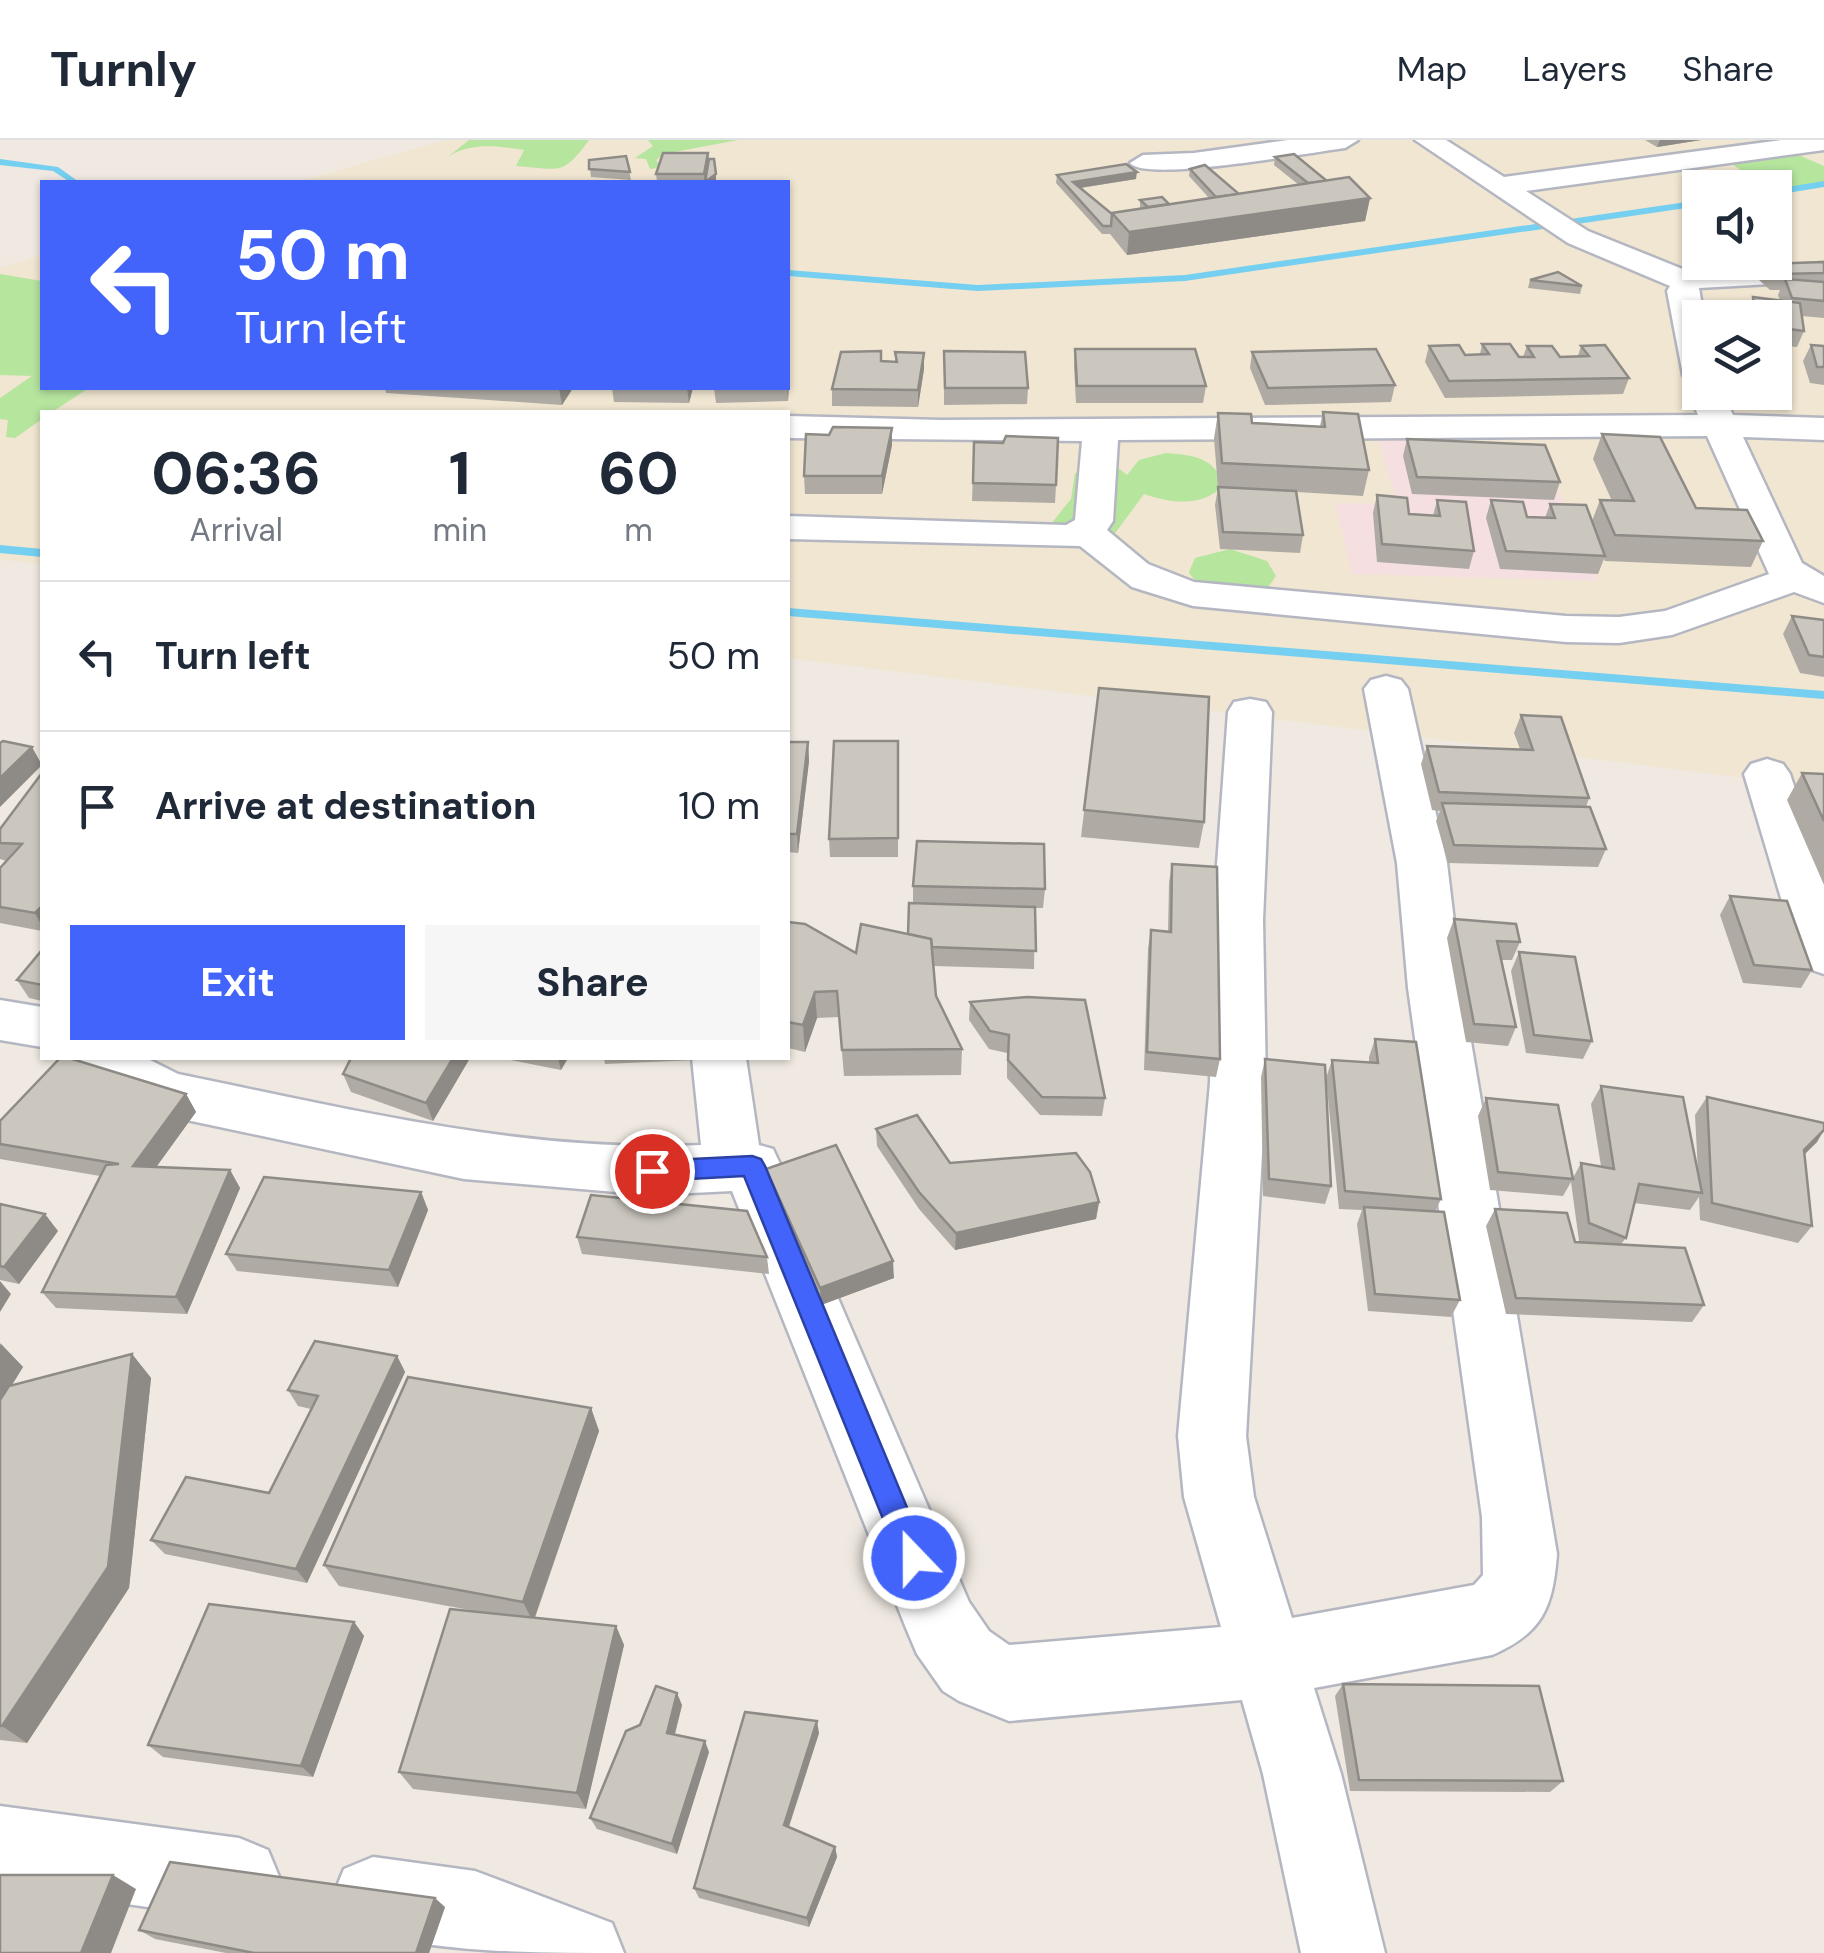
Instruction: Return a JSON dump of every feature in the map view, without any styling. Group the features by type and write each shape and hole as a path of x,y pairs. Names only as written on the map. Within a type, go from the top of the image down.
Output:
{"street":[{"path":"1143,163 1344,140"},
{"path":"1428,140 1578,237 1688,282 1824,272"},
{"path":"1500,186 1824,142"},
{"path":"1615,149 1645,166"},
{"path":"1684,300 1682,290 1688,282"},
{"path":"790,427 941,431 1101,428 1682,410"},
{"path":"1712,410 1777,555 1809,584"},
{"path":"1717,410 1824,430"},
{"path":"790,528 1055,538 1086,532 1094,520 1101,428"},
{"path":"1086,532 1125,570 1157,585 1193,594 1566,630 1619,630 1672,623 1809,584"},
{"path":"752,1166 943,1628 958,1654 979,1675 1009,1683 1267,1660 1492,1618 1518,1592 1517,1517 1435,988 1422,863 1386,689"},
{"path":"1250,712 1238,920 1238,1083 1212,1436 1219,1497 1302,1774 1344,1953"},
{"path":"1767,774 1824,955"},
{"path":"0,1020 40,1027"},
{"path":"110,1060 134,1079 178,1076 464,1156 652,1171 752,1166"},
{"path":"719,1060 732,1160 752,1166"},
{"path":"0,1846 476,1912 582,1953"}],"shaded area":[{"path":"445,140 1824,140 1824,788 790,658 790,410 40,410 40,565 0,559 0,268 40,256 40,390 790,390 790,180 304,180"},
{"path":"1378,440 1537,444 1599,581 1352,574 1335,503 1398,504"}],"green space":[{"path":"469,140 589,140 566,165 551,169 516,166 524,150 505,147 476,147 449,156"},
{"path":"648,140 738,140 664,154 656,160 662,167 650,169 646,159 635,158 653,146"},
{"path":"1794,153 1824,166 1824,183 1792,186 1792,170 1741,170 1731,163"},
{"path":"0,274 40,281 40,390 86,390 55,410 40,410 40,420 15,438 6,437 8,420 0,419 0,398 32,376 0,375"},
{"path":"1166,453 1208,463 1223,485 1196,500 1164,500 1144,494 1113,536 1069,544 1051,524 1071,499 1075,473 1111,462 1127,475 1139,460"},
{"path":"1230,549 1267,561 1276,576 1266,590 1212,588 1202,585 1189,572 1195,558"}],"building":[{"path":"663,153 708,153 704,174 656,174"},
{"path":"1294,154 1327,181 1308,183 1275,157"},
{"path":"626,156 630,172 589,169 589,160"},
{"path":"709,159 714,159 716,174 705,180"},
{"path":"1126,164 1137,172 1073,182 1112,214 1111,226 1103,226 1057,175"},
{"path":"1205,165 1239,194 1216,197 1190,169"},
{"path":"1349,177 1370,198 1129,232 1112,213"},
{"path":"1162,197 1169,204 1148,207 1140,200"},
{"path":"1824,262 1824,273 1792,274 1792,263"},
{"path":"1558,272 1582,286 1530,280"},
{"path":"1785,280 1824,282 1824,301 1792,298"},
{"path":"1792,302 1800,303 1804,331 1792,329"},
{"path":"1482,344 1510,344 1519,357 1534,357 1527,346 1552,346 1560,357 1589,356 1581,346 1605,345 1629,378 1449,381 1429,346 1459,345 1465,355 1489,354"},
{"path":"1811,345 1824,346 1824,367 1817,367"},
{"path":"1075,349 1195,349 1206,386 1077,386"},
{"path":"1376,349 1395,385 1268,388 1252,352"},
{"path":"881,351 881,361 897,362 895,352 924,353 918,390 832,389 841,352"},
{"path":"944,351 1025,352 1028,388 945,388"},
{"path":"1323,412 1358,414 1369,470 1222,463 1218,413 1251,414 1252,423 1325,427"},
{"path":"833,427 892,428 882,476 804,476 806,434 829,435"},
{"path":"1602,434 1660,437 1696,508 1747,510 1763,541 1615,535 1600,500 1634,501"},
{"path":"1006,436 1058,438 1056,485 973,483 974,442 1003,443"},
{"path":"1407,439 1545,445 1560,482 1417,477"},
{"path":"1218,487 1296,491 1303,535 1223,532"},
{"path":"1377,495 1407,498 1409,514 1440,516 1437,500 1466,502 1474,551 1382,544"},
{"path":"1491,500 1523,502 1527,517 1555,518 1550,504 1586,505 1605,556 1506,551"},
{"path":"1792,616 1824,620 1824,657 1809,655"},
{"path":"1099,688 1209,697 1204,822 1084,810"},
{"path":"1521,715 1561,717 1589,798 1439,792 1427,746 1533,750"},
{"path":"834,741 898,741 898,838 829,839"},
{"path":"790,742 808,742 797,834 790,834"},
{"path":"0,743 32,747 0,778"},
{"path":"1802,773 1824,774 1824,821"},
{"path":"40,776 40,908 35,913 0,907 0,868 22,844 0,843 0,829"},
{"path":"1442,803 1590,807 1606,849 1454,845"},
{"path":"917,841 1044,844 1045,889 913,886"},
{"path":"1172,864 1217,867 1220,1059 1147,1052 1151,930 1171,932"},
{"path":"1730,896 1787,901 1812,970 1754,965"},
{"path":"909,903 1035,907 1036,951 932,947 931,939 908,934"},
{"path":"1454,919 1516,924 1520,942 1497,941 1516,1027 1474,1024"},
{"path":"790,922 805,924 856,953 861,924 931,939 936,996 962,1049 842,1050 837,991 815,992 803,1025 790,1022"},
{"path":"40,952 40,985 17,980"},
{"path":"1519,952 1575,957 1592,1041 1534,1035"},
{"path":"1027,997 1085,1000 1105,1098 1042,1097 1008,1060 1009,1035 990,1031 970,1002"},
{"path":"1375,1039 1416,1042 1441,1199 1345,1191 1332,1060 1378,1063"},
{"path":"1265,1059 1325,1065 1331,1186 1269,1179"},
{"path":"58,1060 76,1060 186,1094 133,1166 230,1170 176,1297 42,1292 106,1165 119,1164 0,1144 0,1121"},
{"path":"350,1060 452,1060 426,1103 343,1074"},
{"path":"1601,1086 1683,1097 1702,1193 1639,1184 1626,1238 1589,1223 1581,1163 1614,1169"},
{"path":"1707,1097 1824,1123 1824,1130 1804,1150 1812,1226 1712,1203"},
{"path":"1486,1098 1558,1105 1573,1179 1498,1172"},
{"path":"917,1115 950,1163 1076,1153 1090,1172 1099,1202 956,1233 919,1192 876,1129"},
{"path":"836,1145 893,1261 820,1288 766,1169"},
{"path":"264,1177 421,1192 389,1270 226,1254"},
{"path":"591,1195 747,1211 767,1257 577,1237"},
{"path":"0,1204 45,1214 4,1267 0,1266"},
{"path":"1364,1207 1444,1212 1460,1300 1375,1294"},
{"path":"1495,1209 1567,1213 1575,1242 1685,1248 1704,1305 1516,1298"},
{"path":"315,1341 397,1356 296,1569 151,1540 186,1477 269,1493 318,1396 288,1390"},
{"path":"132,1354 108,1567 0,1726 0,1400 9,1386"},
{"path":"408,1377 591,1408 523,1602 324,1565"},
{"path":"209,1604 354,1622 301,1766 148,1745"},
{"path":"450,1609 616,1626 577,1793 399,1772"},
{"path":"1343,1684 1539,1686 1563,1781 1359,1780"},
{"path":"656,1686 677,1693 667,1733 705,1741 672,1844 590,1818 626,1731 640,1725"},
{"path":"745,1712 817,1721 784,1825 835,1847 807,1918 694,1888"},
{"path":"170,1862 435,1898 416,1953 254,1953 139,1930"},
{"path":"0,1875 113,1875 81,1953 0,1953"}],"waterway":[{"path":"0,162 55,169 72,180"},
{"path":"1792,189 1824,184"},
{"path":"790,273 978,288 1185,278 1682,206"},
{"path":"0,549 40,553"},
{"path":"790,612 1824,695"}],"route":[{"path":"652,1171 752,1166 914,1558"}]}
